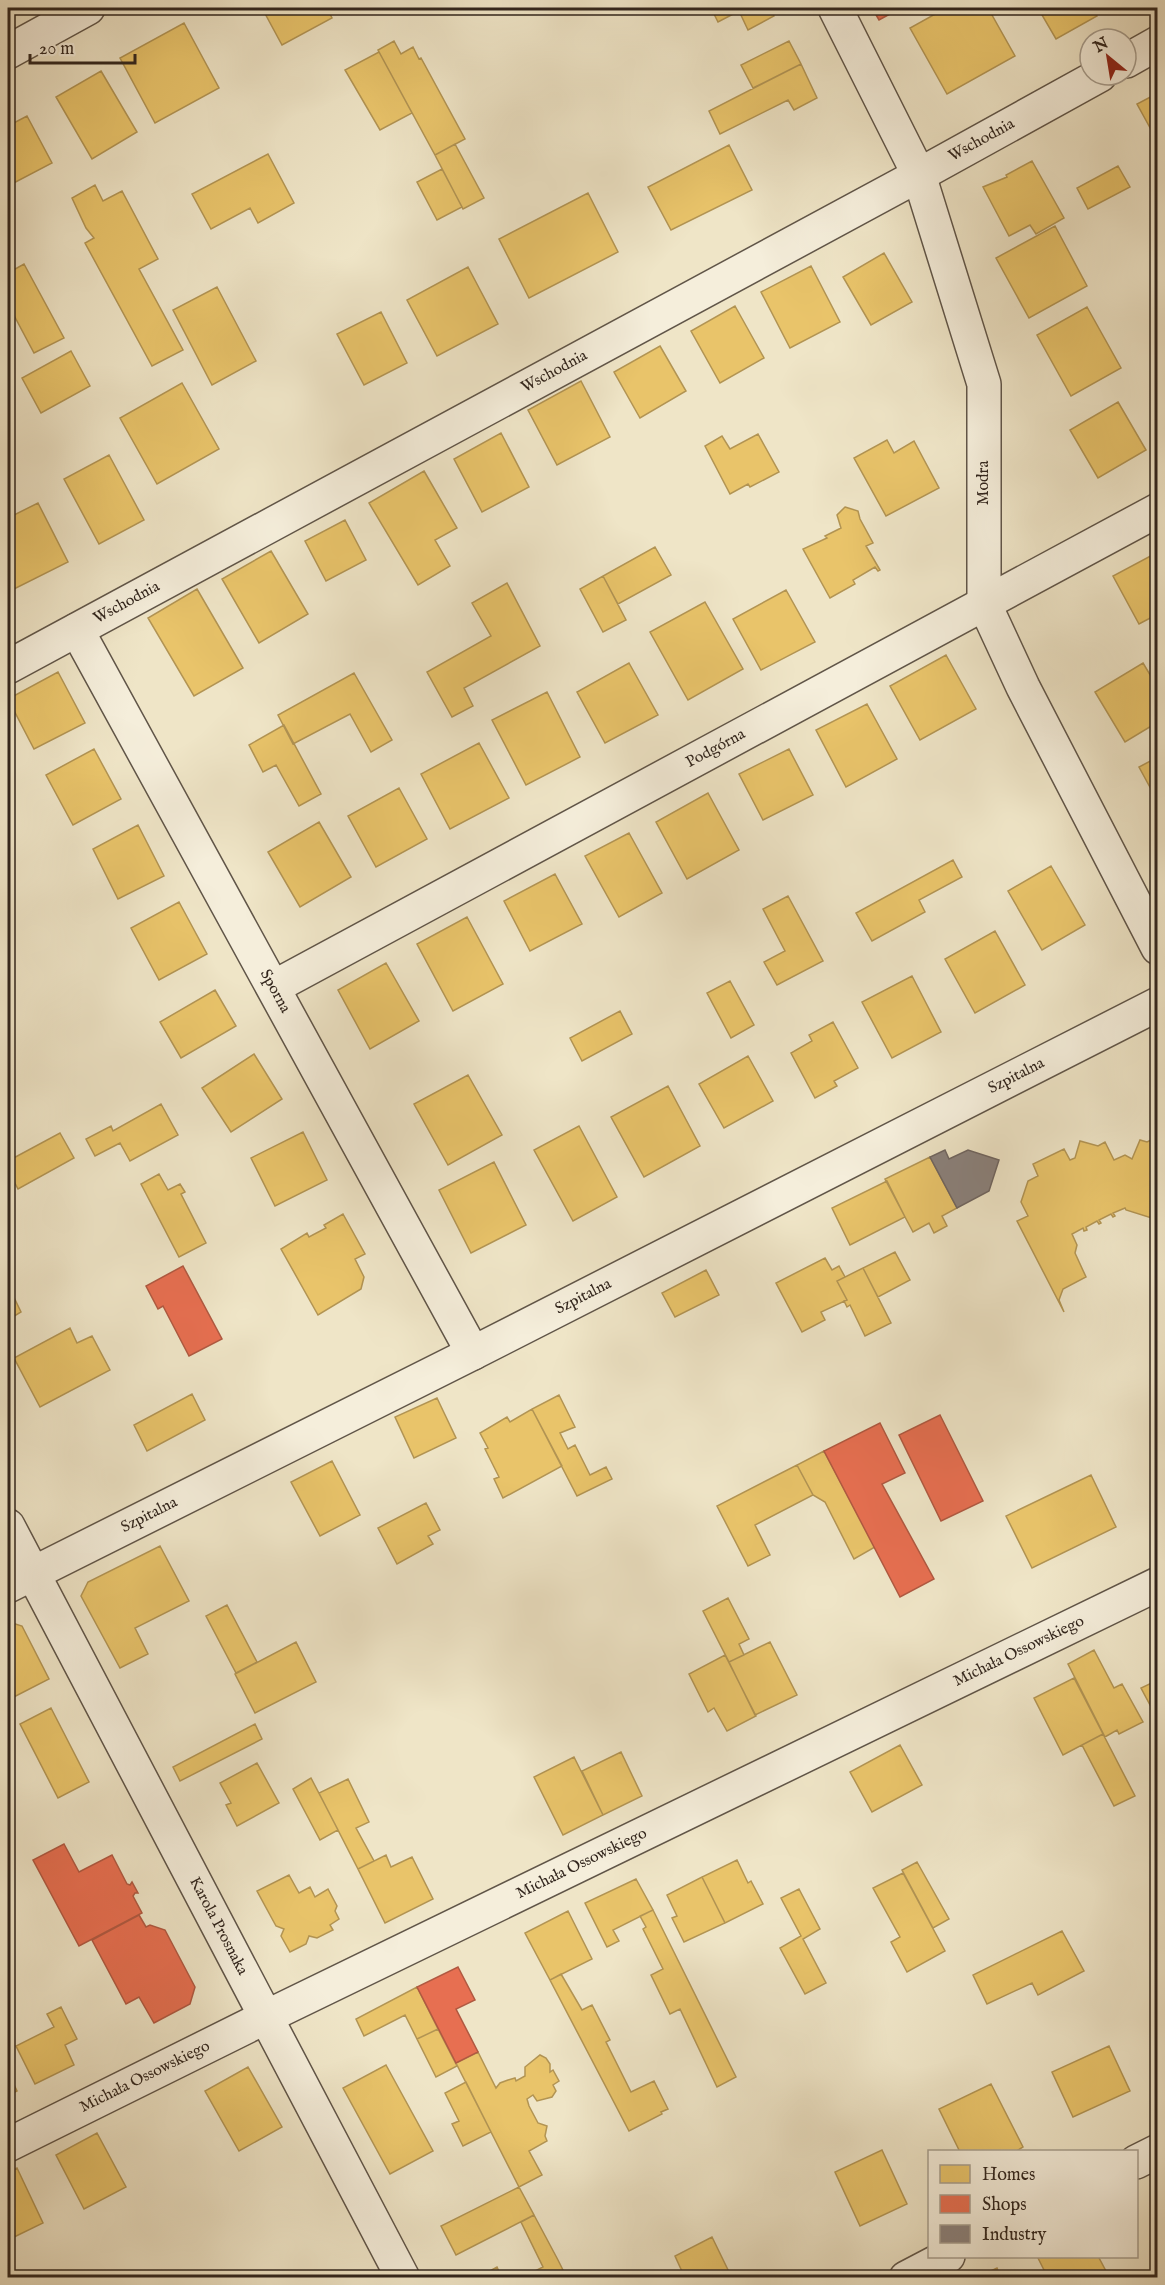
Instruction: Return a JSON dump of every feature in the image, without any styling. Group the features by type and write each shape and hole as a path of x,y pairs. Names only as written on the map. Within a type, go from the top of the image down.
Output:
{"street":[{"path":"8,52 88,8"},
{"name":"Modra","path":"835,8 919,175 984,384 984,603 1023,687 1158,948"},
{"path":"1138,54 1158,43"},
{"name":"Wschodnia","path":"8,667 1078,87"},
{"name":"Podgórna","path":"274,987 1158,510"},
{"name":"Sporna","path":"77,630 473,1353"},
{"name":"Szpitalna","path":"20,1580 473,1353 1158,1004"},
{"name":"Karola Prosnaka","path":"8,1526 20,1580 266,2017 403,2277"},
{"name":"Michała Ossowskiego","path":"8,2145 266,2017 1158,1584"},
{"path":"1138,2161 1158,2151"},
{"path":"906,2277 944,2258"}],"building: Homes":[{"path":"262,8 327,8 332,18 282,45"},
{"path":"711,8 770,8 774,16 748,30 739,11 718,22"},
{"path":"946,8 988,8 1015,56 947,94 910,28"},
{"path":"1042,8 1092,8 1097,16 1056,39 1042,15 1045,13"},
{"path":"184,23 219,88 155,123 120,58"},
{"path":"394,41 401,54 413,47 419,59 421,58 465,139 435,155 378,50"},
{"path":"789,41 801,64 753,88 741,65"},
{"path":"379,52 412,113 380,130 345,70"},
{"path":"801,64 817,98 794,110 788,100 720,134 709,111"},
{"path":"101,71 137,132 92,159 56,97"},
{"path":"1158,93 1158,134 1154,135 1137,104"},
{"path":"27,116 52,163 8,186 8,126"},
{"path":"455,144 484,198 463,209 435,155"},
{"path":"729,145 752,190 671,230 648,187"},
{"path":"268,154 294,203 258,223 250,208 211,229 192,194"},
{"path":"1032,161 1064,218 1036,234 1030,225 1009,236 983,187 1007,177 1006,175"},
{"path":"1118,166 1130,187 1088,209 1077,188"},
{"path":"442,169 462,207 437,220 417,182"},
{"path":"95,185 103,201 122,191 158,259 139,269 183,350 152,366 85,243 94,238 86,228 72,198"},
{"path":"588,193 618,252 529,298 499,239"},
{"path":"1055,226 1087,286 1029,318 996,258"},
{"path":"884,253 912,302 871,325 843,277"},
{"path":"24,264 64,338 34,353 8,304 8,273"},
{"path":"811,266 840,322 790,348 761,292"},
{"path":"468,267 498,324 437,356 407,300"},
{"path":"217,287 256,361 212,385 173,310"},
{"path":"735,306 764,358 720,383 691,331"},
{"path":"1087,307 1121,368 1071,396 1037,335"},
{"path":"381,312 407,363 364,385 337,334"},
{"path":"660,346 686,391 640,418 614,372"},
{"path":"71,351 90,386 41,413 22,378"},
{"path":"581,381 610,437 557,465 528,410"},
{"path":"182,383 219,449 157,484 120,418"},
{"path":"1118,402 1146,450 1098,478 1070,430"},
{"path":"501,433 529,487 482,512 454,459"},
{"path":"758,434 779,472 750,487 748,484 730,494 705,446 722,436 730,449"},
{"path":"887,440 894,453 914,441 939,488 886,516 854,458"},
{"path":"109,455 144,520 99,544 64,479"},
{"path":"424,471 457,528 435,540 450,566 418,585 369,503"},
{"path":"38,503 68,562 8,592 8,518"},
{"path":"845,507 858,511 873,543 866,546 880,570 878,571 875,567 853,580 855,584 830,598 803,549 827,538 825,536 841,528 837,515"},
{"path":"345,520 366,560 326,581 305,541"},
{"path":"655,547 671,575 618,604 603,576"},
{"path":"271,551 308,614 259,643 222,579"},
{"path":"1158,552 1158,614 1139,624 1113,576"},
{"path":"603,576 626,620 603,632 580,589"},
{"path":"507,583 540,646 464,688 473,706 452,717 427,672 491,636 472,603"},
{"path":"197,589 243,668 194,696 148,618"},
{"path":"786,590 815,642 761,670 733,619"},
{"path":"705,602 743,669 688,700 650,632"},
{"path":"946,655 976,709 920,740 890,686"},
{"path":"629,663 658,715 605,743 577,692"},
{"path":"1143,663 1158,688 1158,722 1125,742 1095,692"},
{"path":"58,672 85,723 34,749 8,699"},
{"path":"354,673 392,740 371,752 350,714 293,744 278,715"},
{"path":"547,692 580,757 526,785 492,720"},
{"path":"867,704 897,759 846,787 816,730"},
{"path":"284,725 321,794 299,806 276,765 263,772 249,745"},
{"path":"479,743 509,798 450,829 421,774"},
{"path":"94,749 121,799 73,825 46,775"},
{"path":"789,749 813,795 763,820 739,774"},
{"path":"1158,757 1158,802 1139,767"},
{"path":"399,788 427,839 376,867 348,816"},
{"path":"708,793 739,850 687,879 656,822"},
{"path":"319,822 351,877 300,907 268,852"},
{"path":"138,825 164,876 118,899 93,849"},
{"path":"629,833 662,893 619,917 585,856"},
{"path":"953,860 962,877 919,900 925,912 872,941 856,913"},
{"path":"1051,866 1085,925 1042,950 1008,891"},
{"path":"555,874 582,924 530,951 504,901"},
{"path":"788,896 823,961 777,985 764,962 785,951 763,909"},
{"path":"179,902 207,954 159,980 131,928"},
{"path":"467,917 503,984 453,1011 417,944"},
{"path":"995,931 1025,985 975,1013 945,959"},
{"path":"386,963 419,1021 370,1049 338,990"},
{"path":"912,976 941,1032 892,1058 862,1002"},
{"path":"730,981 754,1025 731,1038 707,993"},
{"path":"215,990 236,1026 181,1058 160,1022"},
{"path":"620,1011 632,1034 582,1061 570,1038"},
{"path":"833,1022 858,1068 834,1081 837,1086 815,1098 791,1053 812,1041 809,1035"},
{"path":"254,1054 282,1099 231,1132 202,1088"},
{"path":"748,1056 773,1101 724,1128 699,1084"},
{"path":"468,1075 502,1135 448,1165 414,1104"},
{"path":"668,1086 700,1146 644,1177 611,1117"},
{"path":"161,1104 178,1135 130,1161 120,1143 95,1156 86,1139 111,1126 113,1131"},
{"path":"579,1126 617,1197 573,1221 534,1150"},
{"path":"303,1132 327,1180 275,1206 251,1158"},
{"path":"60,1133 74,1158 18,1189 8,1170 8,1161"},
{"path":"1158,1137 1158,1220 1125,1208 1113,1213 1115,1216 1113,1217 1111,1214 1099,1220 1101,1223 1099,1224 1097,1221 1086,1227 1087,1230 1084,1231 1083,1228 1072,1234 1077,1245 1075,1253 1086,1277 1063,1289 1059,1300 1064,1312 1017,1221 1028,1216 1021,1202 1028,1181 1038,1176 1033,1164 1064,1149 1070,1160 1075,1158 1080,1141 1098,1146 1105,1142 1114,1160 1125,1155 1132,1159 1140,1140 1147,1142"},
{"path":"930,1157 957,1208 942,1216 947,1226 934,1233 929,1223 913,1232 885,1179"},
{"path":"494,1162 526,1225 471,1253 439,1190"},
{"path":"159,1174 168,1190 180,1184 185,1192 181,1194 206,1243 179,1257 141,1184"},
{"path":"887,1181 905,1217 850,1245 832,1208"},
{"path":"343,1214 365,1254 355,1259 364,1277 361,1289 318,1315 281,1249 307,1233 309,1237 326,1228 324,1225"},
{"path":"895,1252 910,1280 878,1297 863,1268"},
{"path":"825,1258 832,1270 839,1266 845,1277 837,1281 847,1300 821,1312 825,1320 802,1332 776,1283"},
{"path":"863,1268 891,1323 865,1336 850,1305 847,1307 844,1301 847,1300 837,1281"},
{"path":"706,1270 719,1295 675,1317 662,1293"},
{"path":"8,1285 21,1312 8,1320"},
{"path":"70,1328 77,1343 92,1336 110,1370 40,1407 14,1358"},
{"path":"192,1394 205,1420 147,1451 134,1425"},
{"path":"559,1395 575,1427 560,1433 568,1449 575,1445 590,1475 606,1467 612,1479 577,1496 532,1409"},
{"path":"437,1398 456,1438 414,1458 395,1417"},
{"path":"532,1409 562,1466 503,1498 494,1479 499,1477 480,1433 507,1417 510,1422"},
{"path":"824,1451 875,1547 854,1559 825,1502 813,1495 797,1465"},
{"path":"332,1461 360,1515 320,1536 291,1482"},
{"path":"797,1465 813,1495 755,1525 770,1555 748,1566 717,1506"},
{"path":"1091,1475 1116,1527 1032,1568 1006,1516"},
{"path":"426,1503 440,1530 428,1536 433,1544 397,1564 378,1528"},
{"path":"160,1546 189,1601 135,1628 148,1654 120,1668 81,1596 88,1582"},
{"path":"728,1598 749,1639 739,1644 744,1655 729,1662 703,1611"},
{"path":"227,1605 257,1662 236,1673 206,1616"},
{"path":"8,1623 22,1626 49,1679 8,1700"},
{"path":"296,1642 316,1682 255,1713 235,1674"},
{"path":"770,1642 797,1695 755,1715 729,1662"},
{"path":"1094,1650 1114,1688 1122,1684 1143,1722 1119,1734 1117,1730 1105,1737 1068,1664"},
{"path":"725,1655 756,1716 727,1731 714,1708 708,1712 689,1674"},
{"path":"1158,1668 1158,1720 1141,1688 1156,1681 1154,1677"},
{"path":"1074,1678 1103,1734 1063,1755 1034,1698"},
{"path":"51,1708 89,1782 58,1798 20,1724"},
{"path":"255,1724 262,1739 180,1781 173,1767"},
{"path":"1103,1734 1135,1796 1114,1806 1082,1745"},
{"path":"900,1745 922,1785 872,1812 850,1772"},
{"path":"621,1752 642,1796 603,1815 582,1771"},
{"path":"574,1757 603,1815 563,1835 534,1777"},
{"path":"257,1763 279,1803 237,1826 226,1805 231,1803 220,1783"},
{"path":"311,1778 338,1830 320,1840 293,1789"},
{"path":"348,1779 369,1822 356,1828 374,1861 358,1869 319,1793"},
{"path":"386,1855 391,1867 412,1857 433,1899 385,1923 358,1869"},
{"path":"737,1860 748,1883 751,1881 763,1904 725,1923 702,1877"},
{"path":"917,1862 949,1919 933,1928 902,1870"},
{"path":"903,1873 945,1951 907,1972 891,1942 900,1937 873,1888"},
{"path":"289,1875 299,1893 310,1887 315,1897 328,1889 337,1906 335,1911 339,1919 330,1925 333,1930 317,1938 309,1936 306,1944 290,1952 281,1936 284,1929 276,1926 257,1891"},
{"path":"702,1877 725,1923 684,1942 672,1918 677,1916 667,1895"},
{"path":"636,1879 653,1910 613,1930 619,1941 607,1947 585,1903"},
{"path":"799,1889 820,1929 803,1939 826,1983 805,1994 780,1948 801,1936 781,1898"},
{"path":"653,1910 736,2077 717,2087 680,2009 670,2014 651,1975 663,1969 643,1929 646,1927 640,1916"},
{"path":"568,1911 592,1959 550,1980 525,1933"},
{"path":"1062,1931 1084,1971 1038,1995 1032,1983 987,2004 973,1975"},
{"path":"561,1974 582,2010 592,2005 610,2040 606,2042 631,2092 654,2081 668,2109 661,2112 662,2114 629,2131 550,1980"},
{"path":"417,1987 438,2029 417,2039 405,2015 364,2036 356,2019"},
{"path":"61,2007 77,2039 65,2045 74,2065 35,2084 16,2046 54,2027 47,2014"},
{"path":"438,2029 457,2066 436,2077 417,2039"},
{"path":"1109,2046 1130,2091 1073,2117 1052,2072"},
{"path":"478,2052 496,2088 500,2083 515,2078 516,2081 525,2076 525,2067 540,2055 546,2058 550,2064 550,2072 553,2070 559,2081 553,2085 556,2091 552,2097 537,2101 533,2095 527,2099 538,2123 547,2126 545,2136 547,2141 529,2151 542,2175 519,2187 456,2063"},
{"path":"386,2065 433,2151 390,2174 343,2088"},
{"path":"248,2067 282,2127 239,2151 205,2091"},
{"path":"8,2072 17,2091 8,2096"},
{"path":"466,2082 491,2132 463,2146 452,2124 459,2121 445,2093"},
{"path":"991,2084 1023,2147 1018,2150 959,2150 939,2109"},
{"path":"97,2133 126,2187 84,2209 56,2155"},
{"path":"882,2150 907,2204 860,2226 835,2172"},
{"path":"17,2168 43,2223 8,2240 8,2173"},
{"path":"519,2187 534,2215 456,2255 441,2226"},
{"path":"534,2215 567,2278 534,2278 531,2273 543,2267 521,2222"},
{"path":"712,2237 730,2274 723,2278 685,2278 675,2256"},
{"path":"1038,2258 1099,2258 1107,2273 1099,2278 1048,2278"},
{"path":"497,2267 502,2278 477,2278"},
{"path":"997,2268 1001,2278 976,2278"}],"building: Shops":[{"path":"872,8 901,8 879,20"},
{"path":"183,1266 222,1339 189,1356 163,1306 158,1309 146,1286"},
{"path":"940,1415 983,1501 941,1521 899,1435"},
{"path":"880,1423 905,1473 882,1484 934,1579 900,1597 824,1451"},
{"path":"64,1844 79,1872 112,1855 127,1884 130,1885 132,1882 138,1893 133,1896 142,1913 79,1946 33,1860"},
{"path":"139,1915 146,1927 150,1925 165,1930 195,1987 190,2004 154,2023 139,1997 126,2004 92,1940"},
{"path":"458,1967 475,2000 456,2009 478,2052 456,2063 417,1987"}],"building: Industry":[{"path":"945,1150 949,1159 968,1150 999,1160 989,1191 957,1208 930,1157"}]}
